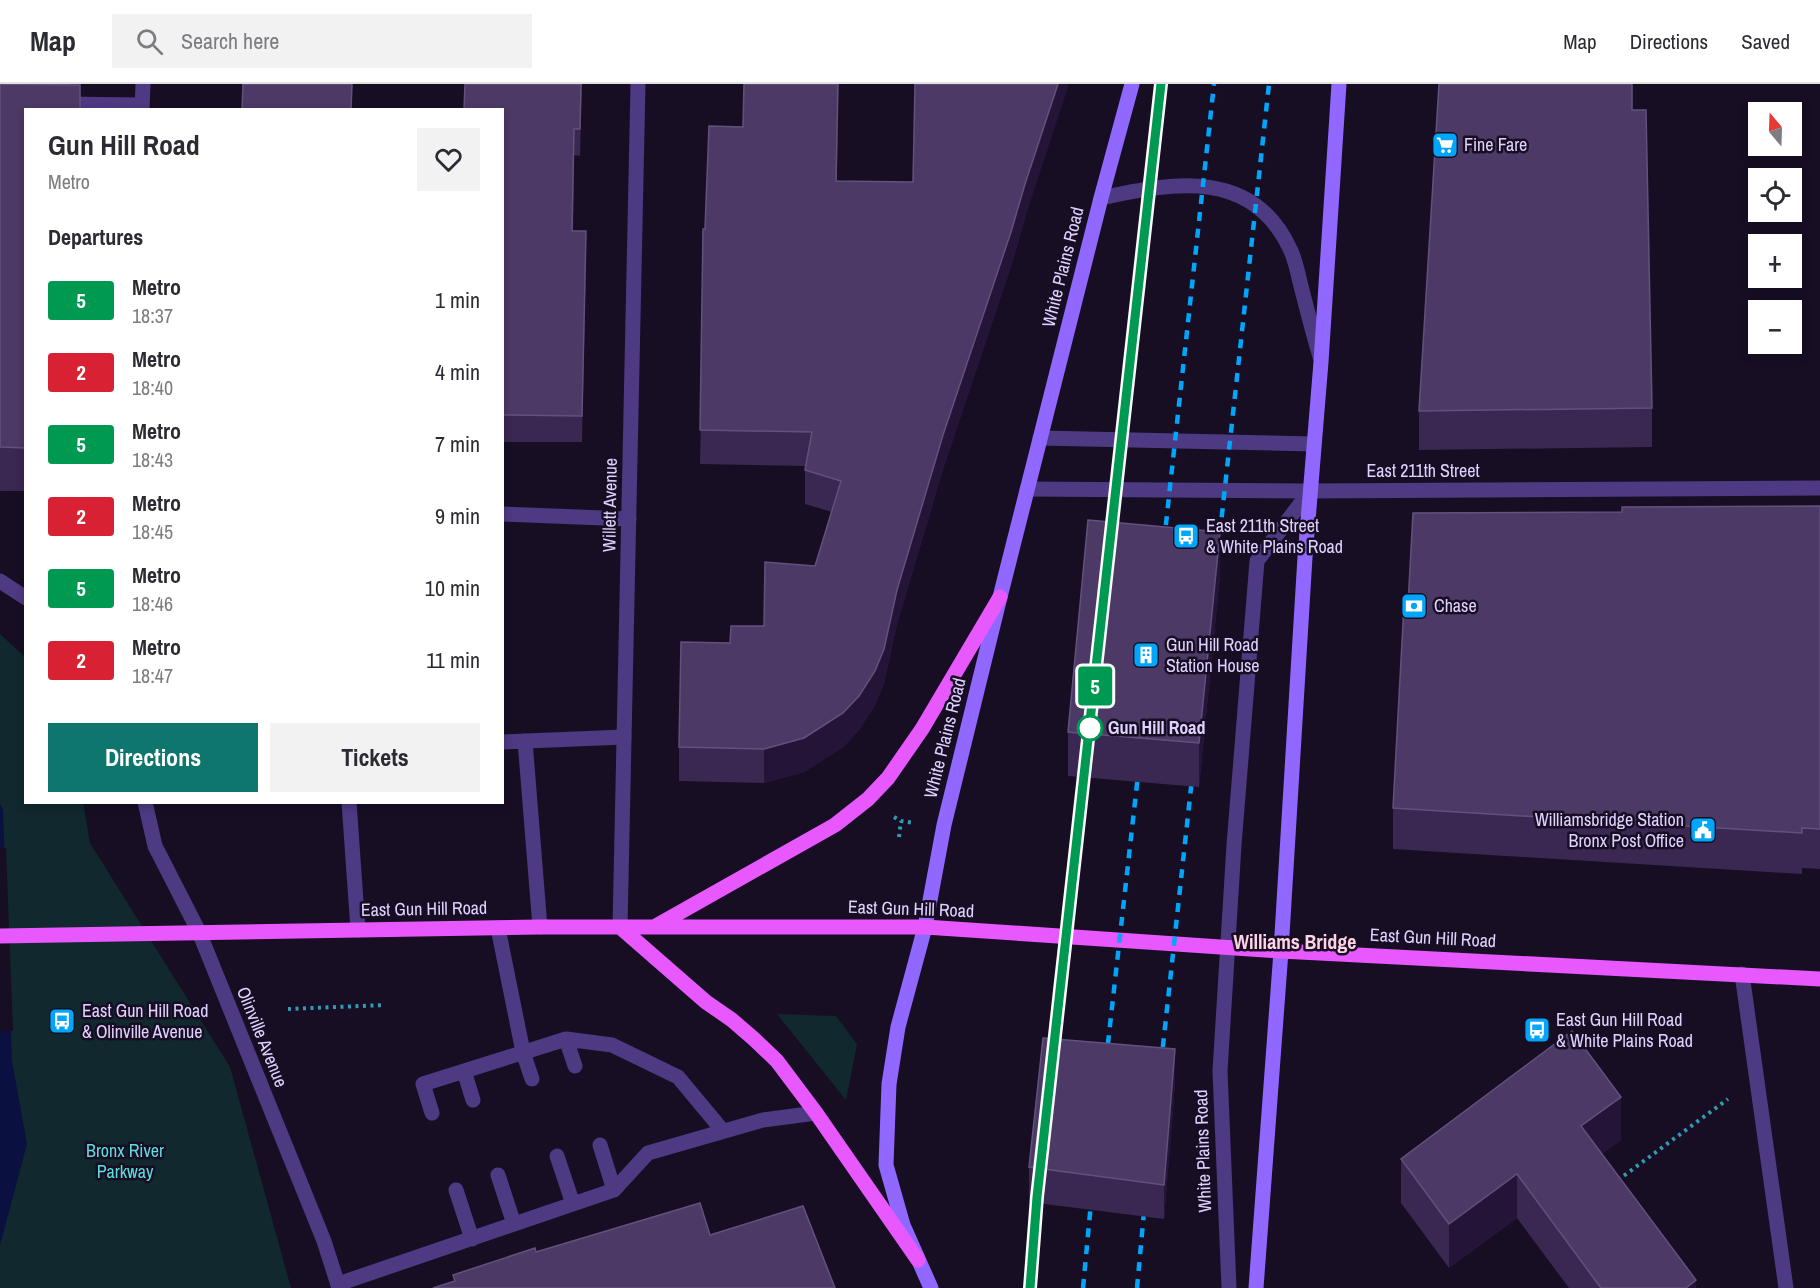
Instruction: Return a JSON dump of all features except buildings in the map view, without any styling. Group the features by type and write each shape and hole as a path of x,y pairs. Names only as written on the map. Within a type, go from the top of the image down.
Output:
{"main road":[{"name":"White Plains Road","path":"931,1288 903,1225 886,1165 889,1084 898,1027 925,927 944,825 1000,597 1132,84"},
{"name":"White Plains Road","path":"1256,1288 1339,84"},
{"path":"653,927 835,825 868,800 888,778 922,729 1000,597"},
{"name":"East Gun Hill Road","path":"0,936 540,927 925,927 1281,951 1820,979"},
{"path":"620,927 706,1002 732,1020 777,1061 918,1260"}],"street":[{"path":"60,84 60,104 142,107 143,84"},
{"name":"Willett Avenue","path":"620,927 638,84"},
{"name":"White Plains Road","path":"1101,198 1161,186 1195,186 1231,192 1261,208 1275,222 1292,254 1321,363"},
{"path":"1040,438 1314,444"},
{"name":"East 211th Street","path":"1027,489 1820,488"},
{"name":"White Plains Road","path":"1229,1288 1220,1071 1234,845 1257,561 1310,490"},
{"path":"504,514 629,519"},
{"path":"0,581 24,597"},
{"path":"504,742 624,737"},
{"path":"525,741 540,927"},
{"name":"Olinville Avenue","path":"145,804 155,846 199,932 324,1241 339,1286"},
{"path":"349,804 358,930"},
{"path":"498,928 523,1052 532,1079"},
{"path":"1742,974 1786,1288"},
{"path":"432,1113 423,1084 566,1039 612,1045 678,1077 723,1131"},
{"path":"566,1039 574,1066"},
{"path":"464,1071 473,1100"},
{"path":"339,1286 614,1190 648,1153 763,1120 816,1113"},
{"path":"600,1145 614,1190"},
{"path":"557,1156 573,1204"},
{"path":"498,1175 514,1224"},
{"path":"456,1190 472,1239"}],"path":[{"path":"886,811 901,822 916,823"},
{"path":"899,837 901,822"},
{"path":"288,1009 384,1005"},
{"path":"1616,1182 1757,1078"}],"green space":[{"name":"Bronx River Parkway","path":"0,634 24,656 24,804 83,804 90,843 230,1067 291,1288 0,1288"},
{"path":"777,1014 836,1016 857,1044 846,1100"}],"shaded area":[{"path":"0,804 3,810 12,1061 27,1144 0,1245"}],"pier":[{"path":"0,848 6,848 13,1031 0,1031"}],"railway":[{"path":"1111,540 1161,84"},
{"path":"1164,542 1214,84"},
{"path":"1218,551 1269,84"},
{"path":"1053,1056 1086,761"},
{"path":"1106,1061 1139,766"},
{"path":"1161,1064 1193,769"},
{"path":"1030,1288 1038,1187"},
{"path":"1083,1288 1092,1192"},
{"path":"1137,1288 1145,1201"}],"metro line":[{"name":"5","path":"1030,1288 1037,1197 1161,84"}],"place":[{"name":"Fine Fare","path":"1445,145"},
{"name":"East 211th Street & White Plains Road","path":"1186,536"},
{"name":"Chase","path":"1414,606"},
{"name":"Gun Hill Road Station House","path":"1146,655"},
{"name":"Gun Hill Road","path":"1090,728"},
{"name":"Williamsbridge Station Bronx Post Office","path":"1703,830"},
{"name":"East Gun Hill Road & Olinville Avenue","path":"62,1021"},
{"name":"East Gun Hill Road & White Plains Road","path":"1537,1030"}],"district":[{"name":"Williams Bridge","path":"1295,942"}]}
